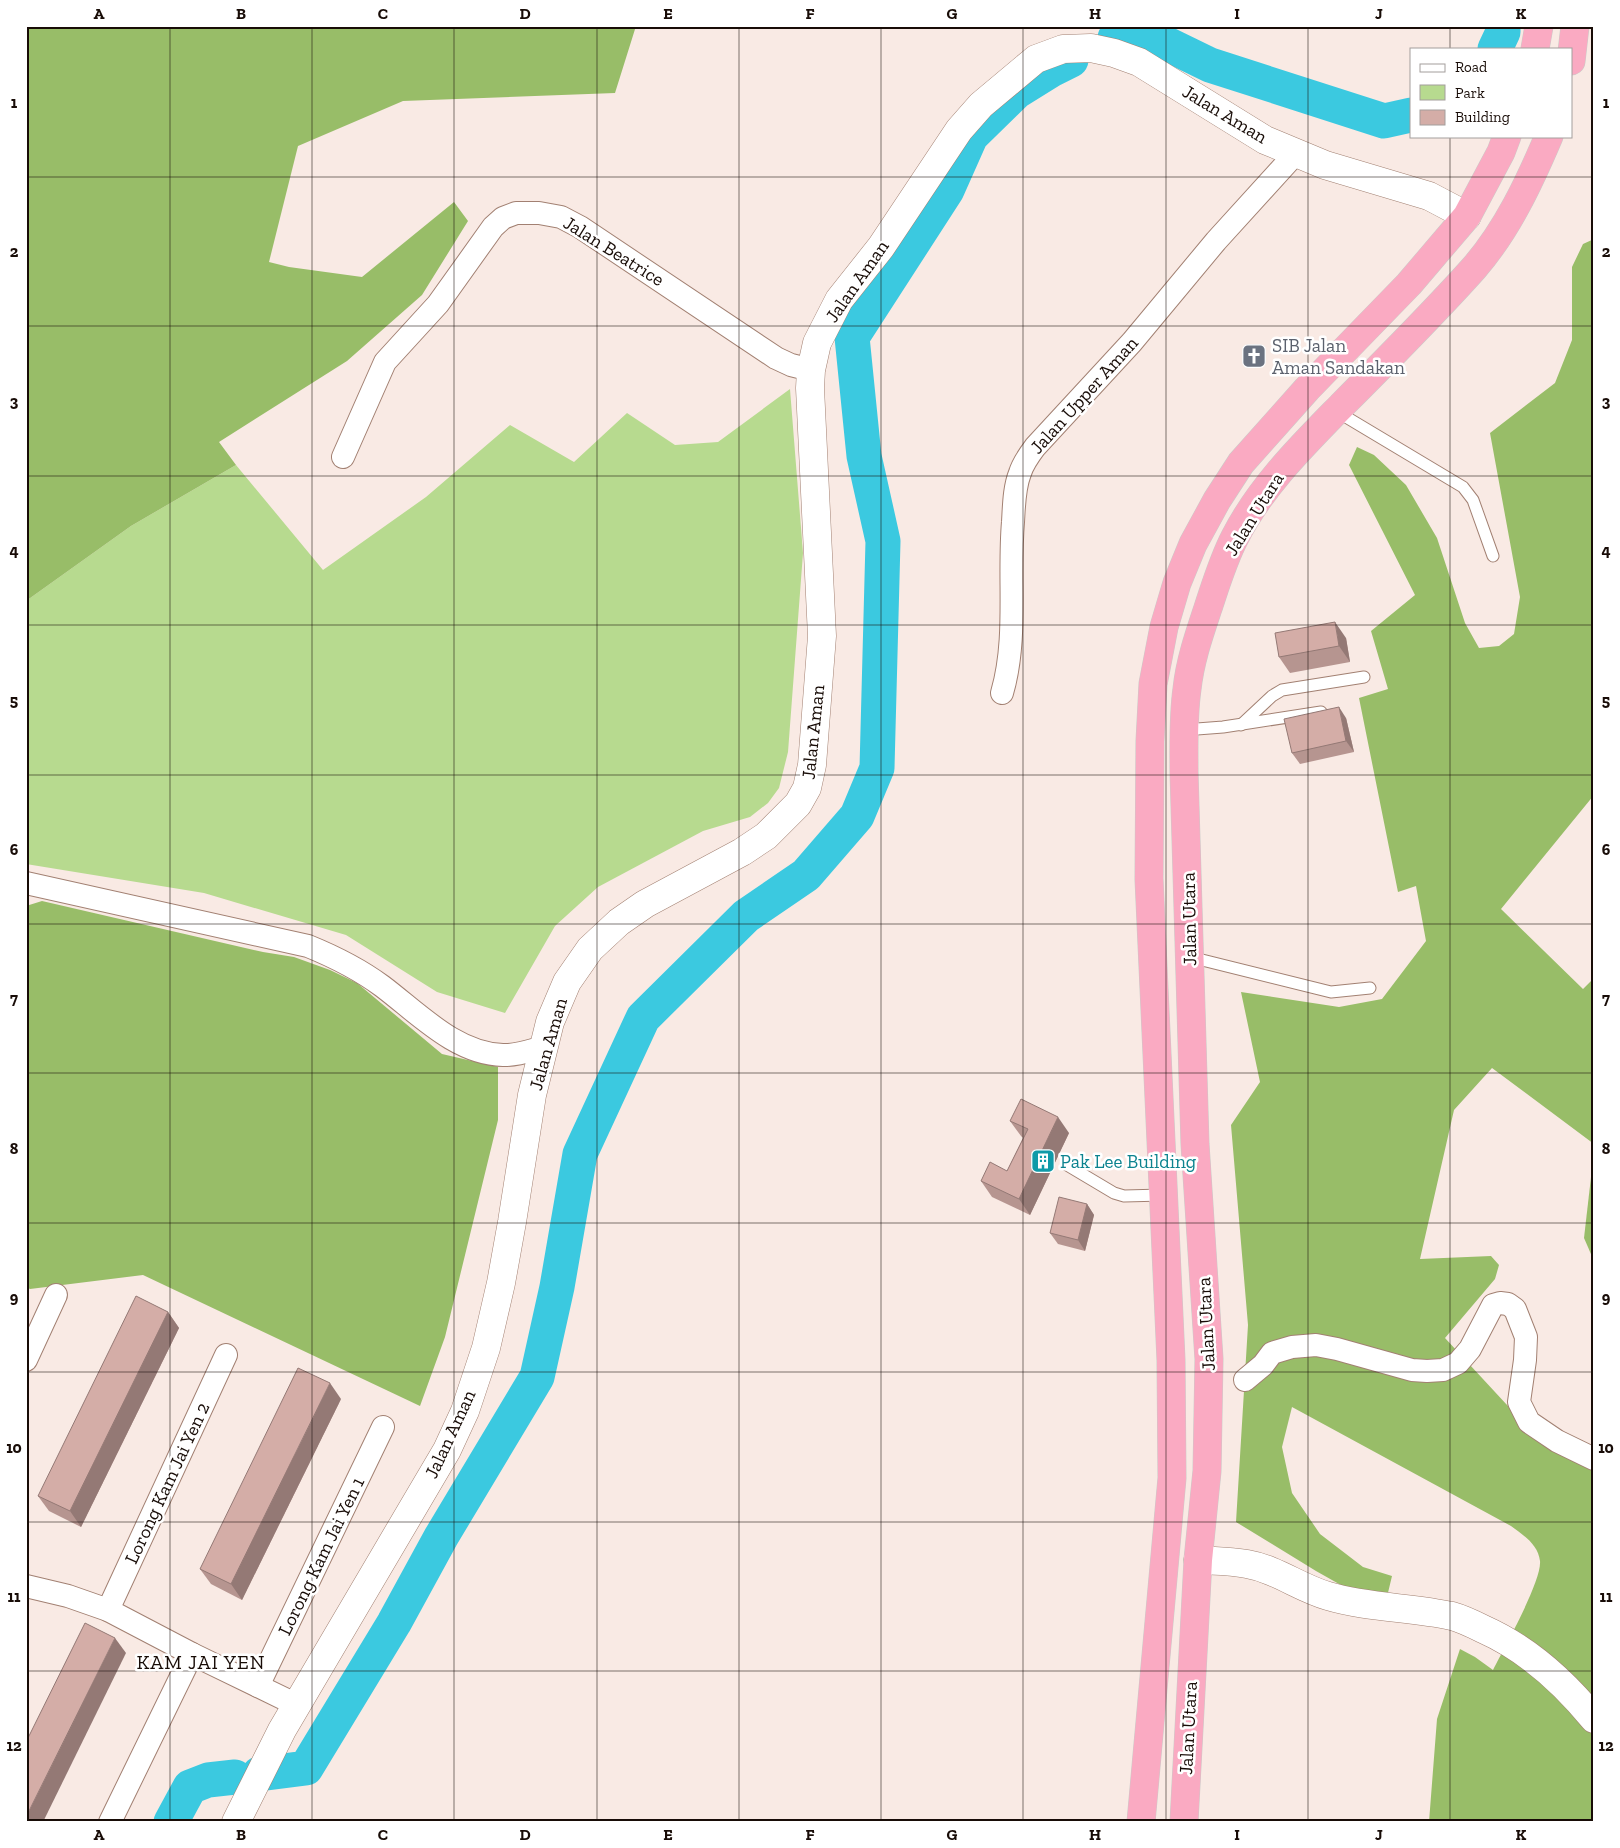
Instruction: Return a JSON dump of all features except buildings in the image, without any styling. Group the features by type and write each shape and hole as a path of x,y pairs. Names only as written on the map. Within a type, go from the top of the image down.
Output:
{"highway":[{"path":"1535,48 1539,26"},
{"path":"1560,48 1566,26"},
{"path":"1572,52 1575,26"},
{"name":"Jalan Utara","path":"1141,1822 1172,1478 1171,1360 1148,879 1150,741 1153,684 1164,627 1177,583 1193,544 1217,500 1241,463 1307,389 1409,284 1466,216 1501,152 1506,138"},
{"path":"1466,216 1482,222 1493,217 1504,202 1530,138"},
{"name":"Jalan Utara","path":"1184,1822 1198,1560 1207,1471 1209,1359 1195,1144 1184,730 1187,688 1196,646 1220,570 1235,536 1264,491 1292,456 1475,267 1506,224 1548,138"}],"street":[{"name":"Jalan Aman","path":"236,1822 282,1730 447,1450 465,1411 486,1348 501,1283 532,1095 550,1022 566,982 590,949 619,922 645,904 742,852 766,836 798,804 807,788 812,765 822,636 810,388 811,370 817,343 839,300 881,247 959,130 981,105 1036,59 1063,50 1092,48 1139,62 1265,140 1325,165 1429,196 1466,216"},
{"name":"Jalan Upper Aman","path":"1002,693 1008,673 1010,645 1012,603 1011,548 1016,486 1026,461 1035,447 1132,342 1216,241 1296,153"},
{"name":"Jalan Beatrice","path":"343,457 385,362 438,304 493,227 502,218 516,214 539,213 561,217 580,226 776,358 791,365 811,370"},
{"path":"26,883 308,946 350,965 381,985 427,1021 461,1044 476,1050 504,1056 544,1047"},
{"path":"26,1360 56,1295"},
{"path":"1245,1380 1272,1354 1292,1347 1316,1346 1337,1349 1412,1370 1444,1370 1458,1363 1470,1349 1494,1305 1500,1303 1508,1304 1515,1309 1526,1336 1525,1360 1519,1402 1529,1422 1556,1441 1594,1460"},
{"name":"Lorong Kam Jai Yen 2","path":"108,1610 226,1356"},
{"name":"Lorong Kam Jai Yen 1","path":"258,1686 383,1427"},
{"path":"1198,1560 1248,1564 1328,1596 1381,1607 1453,1616 1468,1622 1498,1635 1530,1656 1572,1692 1594,1719"},
{"path":"26,1586 68,1596 108,1610 192,1654 297,1705"},
{"path":"110,1822 192,1654"}],"lane":[{"path":"1336,411 1463,487 1473,500 1493,556"},
{"path":"1240,725 1272,696 1282,690 1364,677"},
{"path":"1184,730 1240,725 1329,710"},
{"path":"1190,957 1331,992 1370,988"},
{"path":"1067,1166 1124,1196 1163,1194"}],"green space":[{"path":"26,26 636,26 615,93 403,101 298,146 269,262 289,267 362,277 454,202 468,221 422,295 347,361 219,442 236,465 131,526 26,601"},
{"path":"1594,239 1594,795 1501,909 1583,989 1594,978 1594,1144 1492,1068 1454,1110 1420,1259 1491,1256 1499,1265 1495,1279 1445,1338 1545,1446 1594,1471 1594,1822 1429,1822 1437,1719 1460,1649 1493,1670 1535,1583 1539,1571 1539,1555 1529,1540 1511,1526 1292,1407 1282,1447 1292,1493 1320,1534 1363,1567 1392,1576 1386,1601 1355,1593 1236,1522 1248,1325 1231,1125 1260,1082 1241,992 1339,1007 1382,999 1426,941 1416,886 1398,892 1359,698 1388,689 1371,631 1415,595 1349,465 1357,447 1374,455 1406,485 1437,538 1465,623 1479,648 1499,646 1514,634 1520,597 1490,433 1555,383 1572,340 1572,267 1583,244"},
{"path":"790,389 803,553 788,752 779,788 768,803 750,817 703,831 598,887 555,926 505,1013 437,992 346,935 204,893 26,864 26,601 131,526 236,465 323,570 426,497 510,425 574,462 627,413 675,445 718,442"},
{"path":"42,901 263,952 294,957 330,970 357,983 442,1054 498,1067 498,1120 445,1337 420,1406 143,1275 30,1289 26,1287 26,906"},
{"path":"1594,1151 1594,1261 1584,1238"}],"waterway":[{"path":"1495,48 1503,32 1503,26"},
{"path":"1115,38 1134,28 1210,65 1384,121 1410,115"},
{"path":"259,1774 306,1768 394,1623 441,1537 537,1377 557,1287 580,1154 643,1018 746,916 806,875 857,816 877,768 883,541 864,456 852,337 947,190 971,136 1016,92 1071,60"},
{"path":"171,1822 190,1787 208,1780 235,1777"}],"place":[{"name":"SIB Jalan Aman Sandakan","path":"1254,356"},
{"name":"Pak Lee Building","path":"1043,1161"}],"district":[{"name":"KAM JAI YEN","path":"201,1662"}]}
